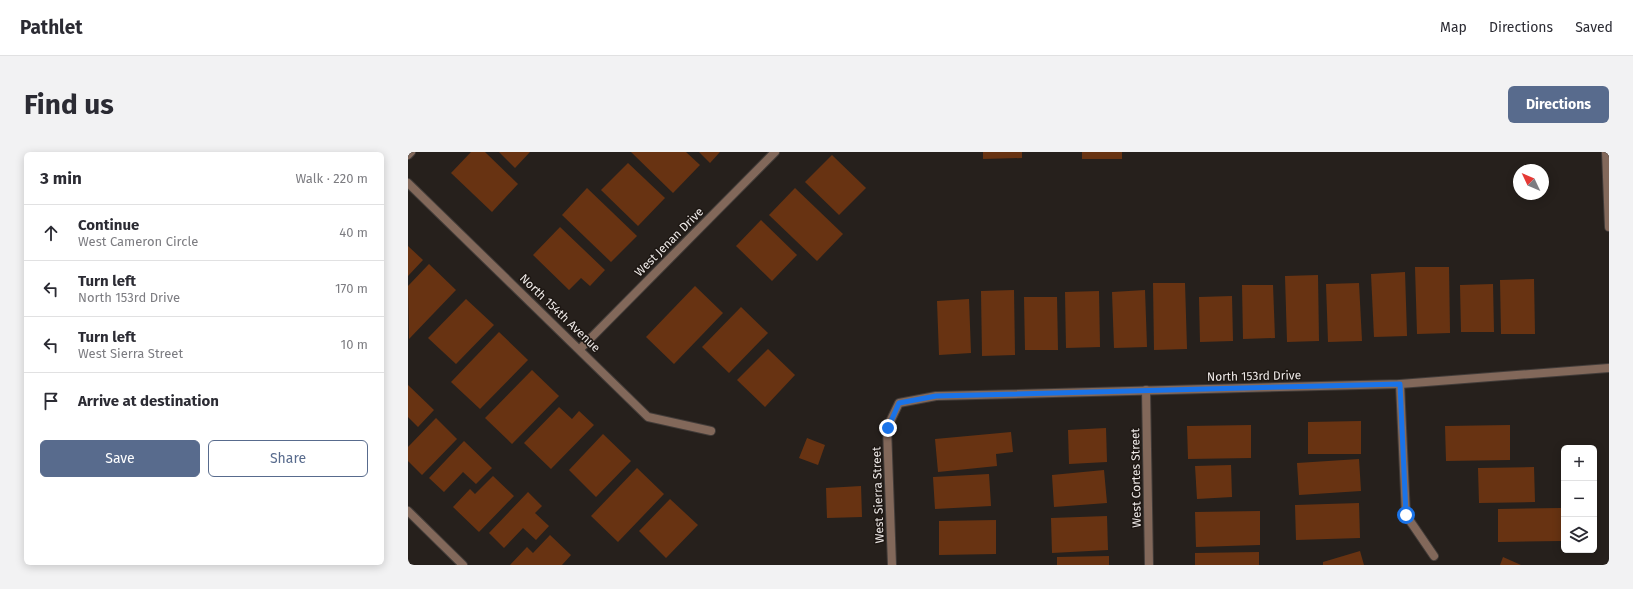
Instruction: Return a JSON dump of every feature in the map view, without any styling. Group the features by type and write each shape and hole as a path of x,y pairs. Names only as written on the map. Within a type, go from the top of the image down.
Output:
{"street":[{"path":"408,155 411,152"},
{"name":"West Jenan Drive","path":"580,349 775,152"},
{"path":"1606,152 1609,227"},
{"name":"North 154th Avenue","path":"408,182 648,417 711,431"},
{"name":"North 153rd Drive","path":"899,403 936,396 1400,384 1609,368"},
{"path":"1400,384 1406,515 1434,556"},
{"name":"West Cortes Street","path":"1146,390 1149,565"},
{"name":"West Sierra Street","path":"892,565 888,428 899,403"},
{"path":"408,511 463,565"}],"building":[{"path":"471,152 485,152 518,184 492,212 451,173"},
{"path":"499,152 530,152 515,168"},
{"path":"631,152 686,152 700,165 673,193"},
{"path":"699,152 720,152 710,163"},
{"path":"983,152 1022,152 1022,158 983,159"},
{"path":"1082,152 1122,152 1122,159 1082,159"},
{"path":"832,155 866,188 839,215 805,182"},
{"path":"628,163 665,198 638,226 601,190"},
{"path":"587,188 637,236 611,262 562,215"},
{"path":"795,188 843,234 817,261 769,215"},
{"path":"761,220 797,255 772,281 736,246"},
{"path":"560,227 605,270 590,286 581,278 569,290 533,255"},
{"path":"408,246 423,260 408,276"},
{"path":"429,264 456,290 409,339 408,286"},
{"path":"1415,267 1449,267 1450,333 1417,334"},
{"path":"1405,272 1407,336 1374,337 1371,274"},
{"path":"1318,275 1319,341 1287,342 1285,276"},
{"path":"1534,279 1535,334 1501,334 1500,280"},
{"path":"1153,283 1185,283 1187,349 1154,350"},
{"path":"1359,283 1362,341 1328,342 1326,284"},
{"path":"1493,284 1494,332 1461,332 1460,285"},
{"path":"1242,285 1273,285 1275,338 1243,339"},
{"path":"695,286 723,313 674,364 646,337"},
{"path":"1014,290 1015,355 982,356 981,291"},
{"path":"1145,290 1147,347 1114,348 1112,292"},
{"path":"1099,291 1100,347 1066,348 1065,292"},
{"path":"1232,296 1233,341 1200,342 1199,297"},
{"path":"1024,297 1057,297 1058,350 1025,350"},
{"path":"466,299 494,325 456,364 428,338"},
{"path":"969,299 971,353 939,355 937,301"},
{"path":"741,307 768,333 729,373 702,347"},
{"path":"499,332 528,360 480,409 451,382"},
{"path":"768,349 795,375 765,407 737,380"},
{"path":"532,370 559,396 512,444 485,418"},
{"path":"408,385 434,410 418,427 408,417"},
{"path":"559,407 572,419 579,411 594,425 551,469 524,443"},
{"path":"436,418 457,439 422,475 408,461 408,447"},
{"path":"1361,421 1361,454 1308,454 1308,422"},
{"path":"1251,425 1251,458 1188,459 1187,426"},
{"path":"1510,425 1510,460 1446,461 1445,426"},
{"path":"1106,428 1107,462 1069,464 1068,430"},
{"path":"1011,432 1013,452 996,454 997,466 938,472 935,439"},
{"path":"603,434 631,461 596,497 569,470"},
{"path":"807,438 825,445 818,465 799,458"},
{"path":"464,441 492,468 476,484 463,472 444,492 429,478"},
{"path":"1359,459 1361,491 1299,495 1297,463"},
{"path":"1231,465 1232,497 1197,499 1195,466"},
{"path":"1534,467 1535,502 1479,503 1478,468"},
{"path":"637,468 664,494 618,542 591,516"},
{"path":"1104,470 1107,503 1054,507 1052,475"},
{"path":"989,474 991,506 935,509 933,477"},
{"path":"493,476 514,496 479,532 453,507 470,489 475,494"},
{"path":"861,486 862,517 827,518 826,488"},
{"path":"528,492 542,506 535,513 549,526 536,540 523,528 504,548 489,533"},
{"path":"670,499 698,525 666,558 639,531"},
{"path":"1359,503 1360,538 1296,540 1295,505"},
{"path":"1561,508 1561,541 1498,542 1498,509"},
{"path":"1260,511 1260,545 1196,547 1195,512"},
{"path":"1107,516 1108,550 1052,553 1051,518"},
{"path":"996,520 996,554 939,555 939,521"},
{"path":"550,535 571,555 562,565 510,565 527,547 533,553"},
{"path":"1360,551 1364,565 1323,565 1323,562"},
{"path":"1259,552 1259,565 1195,565 1195,553"},
{"path":"1109,556 1109,565 1057,565 1057,557"},
{"path":"1503,557 1521,565 1500,565"}],"route":[{"path":"888,428 899,403 936,396 1400,384 1406,515"}]}
